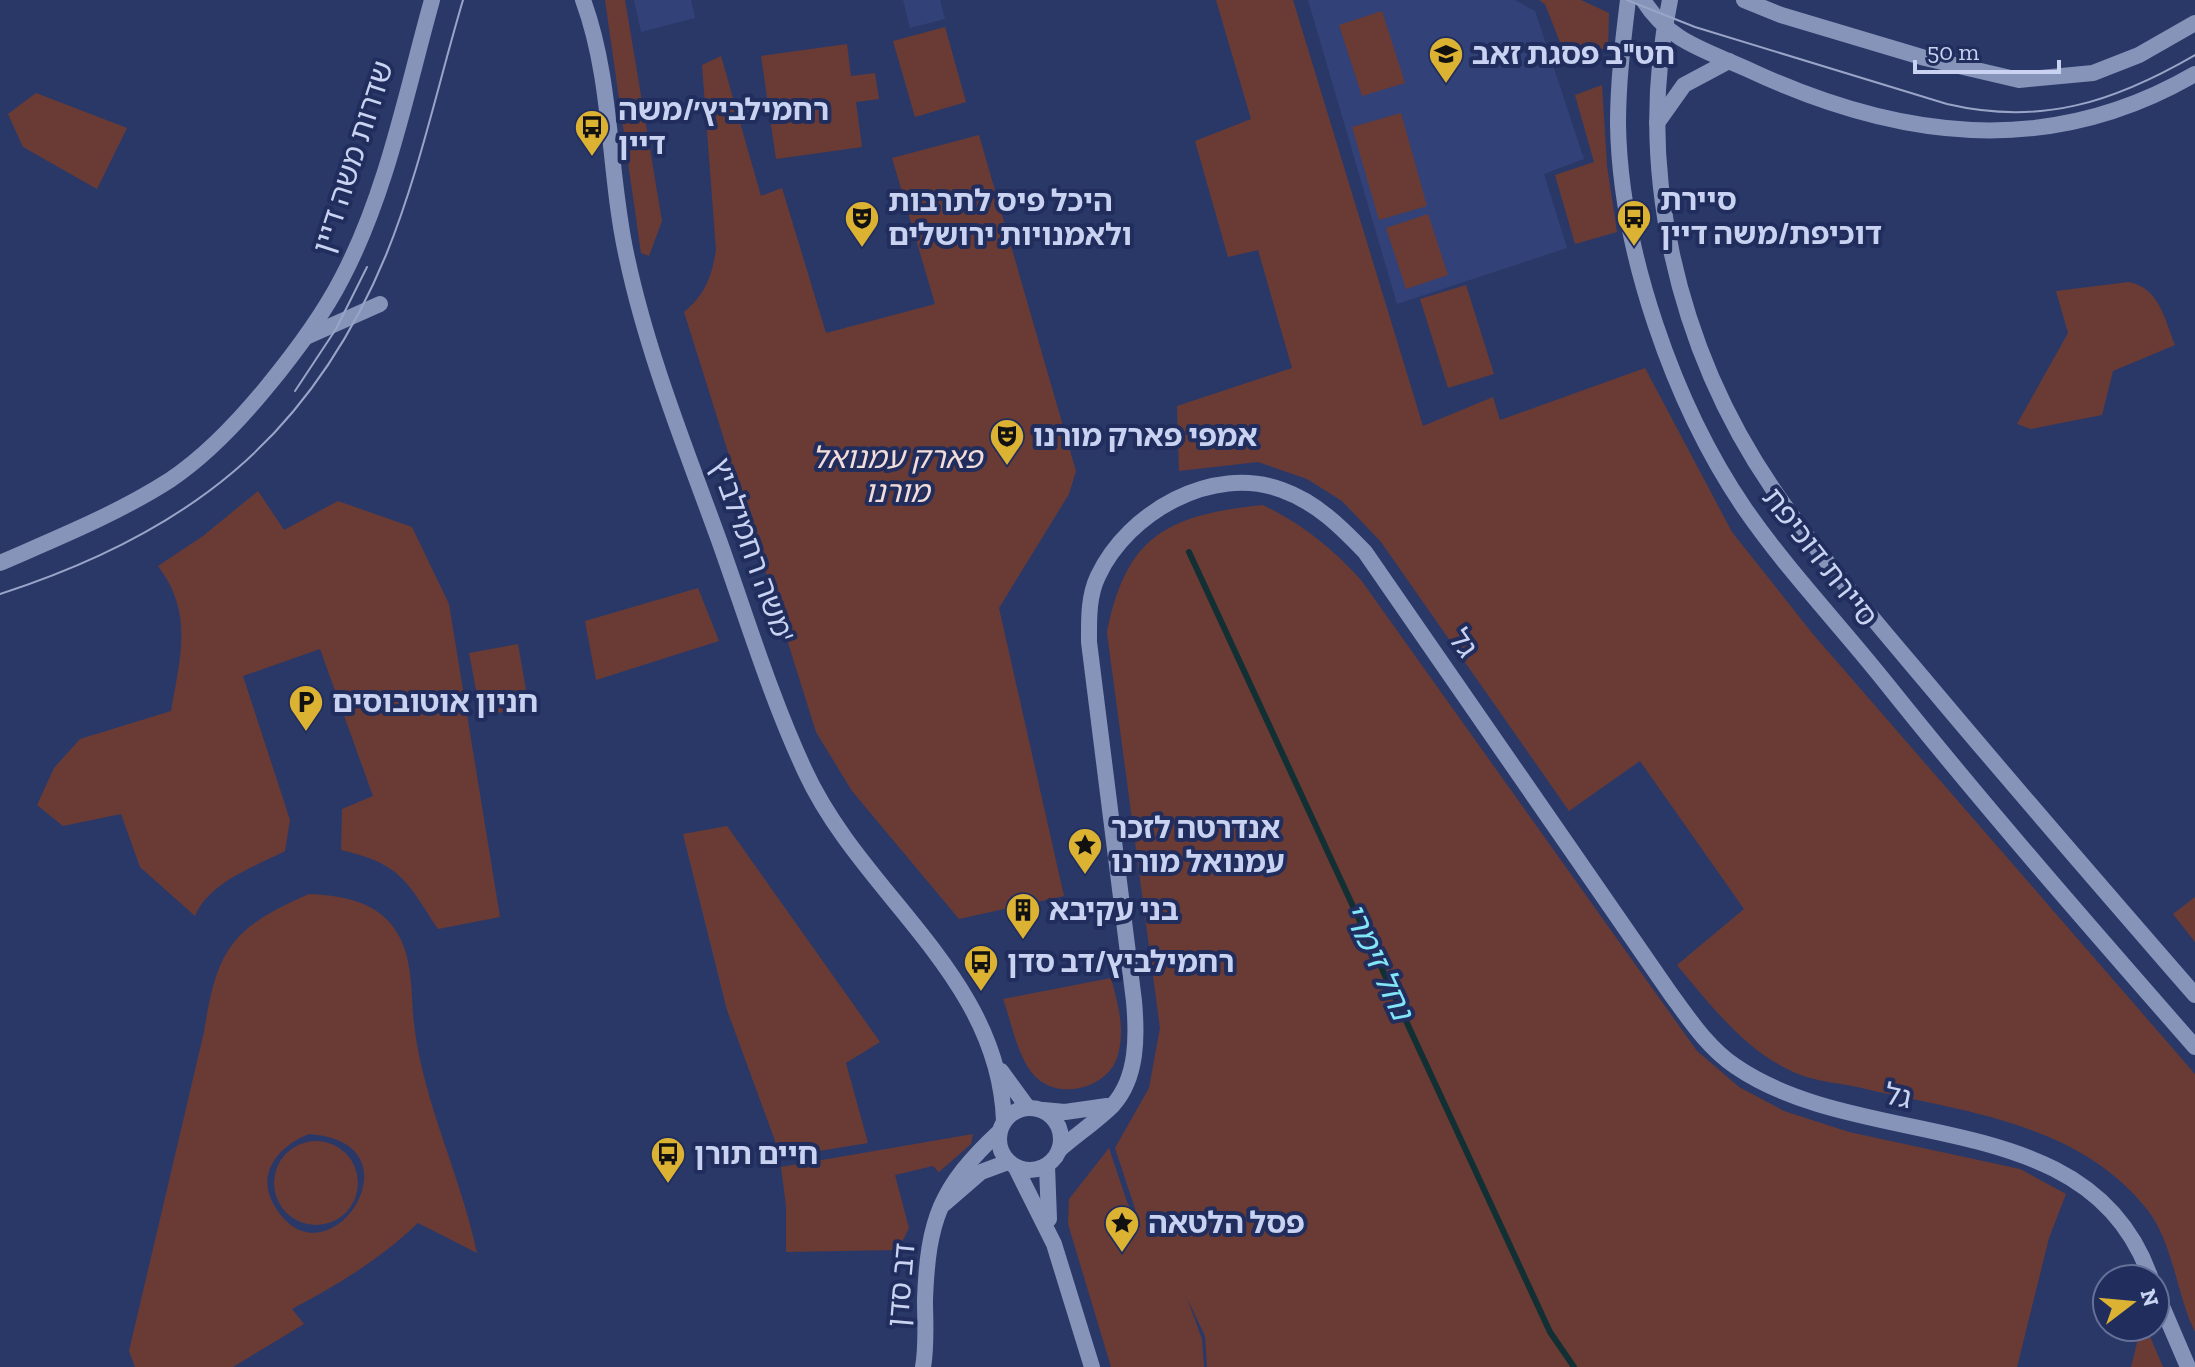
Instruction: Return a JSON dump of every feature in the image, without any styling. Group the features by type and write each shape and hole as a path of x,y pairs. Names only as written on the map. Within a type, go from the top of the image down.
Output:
{"street":[{"name":"שדרות משה דיין","path":"0,563 127,505 171,479 202,455 252,405 305,337 341,280 359,244 392,144 432,0"},
{"name":"משה רחמילביץ'","path":"583,0 600,60 620,226 654,361 785,721 822,804 956,979 977,1012 998,1066 1001,1127"},
{"name":"סיירת דוכיפת","path":"1628,0 1618,125 1633,240 1679,382 1719,467 1745,508 1825,613 1996,818 2195,1047"},
{"path":"1643,0 1664,29 1729,61 1819,102 1895,121 1984,130 2051,128 2084,122 2146,99 2195,74"},
{"name":"סיירת דוכיפת","path":"1670,0 1664,29 1655,127 1666,233 1689,312 1730,413 1773,489 1851,591 2012,784 2195,995"},
{"path":"1744,0 1781,15 1956,67 2019,80 2093,73 2139,55 2195,23"},
{"path":"1761,0 1781,15"},
{"path":"1655,127 1684,85 1729,61"},
{"path":"305,337 380,304"},
{"name":"גל","path":"1059,1150 1114,1104 1133,1065 1136,1023 1089,642 1089,610 1105,565 1143,520 1182,496 1223,485 1251,483 1281,489 1303,500 1342,528 1365,552 1697,1031 1733,1065 1800,1099 1855,1115 1997,1146 2053,1167 2078,1181 2111,1211 2131,1237 2143,1263"},
{"name":"שדרות משה דיין","path":"0,550 59,535"},
{"name":"משה רחמילביץ'","path":"998,1066 1035,1109"},
{"path":"1054,1244 1000,1148 1001,1127 1018,1110 1090,1110 1114,1104"},
{"path":"1035,1109 1060,1129 1059,1150 1047,1166 1047,1213 1092,1367"},
{"name":"דב סדן","path":"923,1367 926,1263 940,1208 949,1186 1001,1127"},
{"path":"1012,1165 1030,1170 1047,1166"},
{"name":"דב סדן","path":"940,1208 981,1172 1012,1165"},
{"path":"2171,1327 2188,1367"}],"shaded area":[{"path":"634,0 691,0 695,18 641,32"},
{"path":"903,0 940,0 945,19 910,28"},
{"name":"חט\"ב פסגת זאב","path":"1308,0 1515,0 1535,11 1584,159 1544,174 1567,248 1397,304"}],"green space":[{"path":"605,0 625,0 662,221 649,256 641,253"},
{"path":"1216,0 1293,0 1423,426 1493,397 1500,420 1645,368 1732,532 1812,633 2195,1074 2195,1332 2169,1253 2155,1222 2118,1179 2086,1156 2014,1124 1798,1074 1762,1054 1731,1027 1677,965 1744,909 1640,761 1569,811 1381,542 1342,501 1307,479 1258,462 1179,471 1177,406 1292,368 1258,250 1228,257 1195,141 1251,119"},
{"path":"1539,0 1581,0 1609,13 1608,48 1565,55 1545,4"},
{"path":"1382,11 1405,83 1362,96 1339,25"},
{"path":"945,27 966,102 915,117 893,41"},
{"path":"847,44 851,76 875,73 879,99 856,102 862,147 776,159 761,56"},
{"name":"פארק עמנואל מורנו","path":"721,56 761,196 782,188 826,333 935,304 892,158 979,135 1076,471 1069,494 999,608 1064,896 959,919 852,791 816,732 684,312 706,284 716,250 702,65"},
{"path":"1602,85 1607,166 1617,232 1575,244 1555,175 1594,162 1575,95"},
{"path":"36,93 127,128 97,189 23,147 8,114"},
{"path":"1401,113 1427,206 1379,220 1352,127"},
{"path":"1428,214 1448,275 1406,289 1386,228"},
{"path":"2129,282 2148,291 2160,306 2175,345 2113,371 2102,415 2031,429 2017,424 2068,333 2056,291"},
{"path":"1466,285 1494,374 1448,388 1420,299"},
{"path":"258,491 284,530 338,501 412,527 449,604 500,917 438,929 400,876 377,861 341,850 342,809 373,796 320,649 243,676 290,820 285,851 221,885 195,916 140,867 121,814 63,826 37,805 54,768 80,739 171,711 180,654 180,619 169,584 158,566 203,536"},
{"path":"1263,505 1316,538 1361,580 1697,1051 1739,1087 1784,1111 1849,1132 2020,1169 2066,1194 2049,1238 2017,1367 1207,1367 1205,1336 1187,1298 1202,1339 1204,1367 1111,1367 1068,1224 1069,1199 1109,1148 1127,1202 1142,1230 1115,1148 1149,1088 1160,1028 1107,633 1126,573 1156,536 1201,515"},
{"path":"698,588 719,641 596,680 585,621"},
{"path":"518,644 529,707 481,716 469,653"},
{"path":"727,826 880,1042 846,1063 868,1143 781,1157 727,1010 683,834"},
{"path":"309,894 348,899 383,916 401,939 409,967 414,1024 425,1082 477,1253 418,1223 358,1270 292,1309 304,1324 233,1367 135,1367 129,1351 215,980 232,945 262,918","holes":["309,1134 344,1143 361,1161 364,1183 355,1206 339,1224 318,1233 295,1228 274,1205 269,1193 267,1182 274,1162 289,1145"]},
{"path":"2195,897 2195,942 2173,914"},
{"path":"1111,978 1121,1027 1120,1048 1112,1068 1094,1083 1071,1089 1059,1089 1038,1079 1025,1063 1003,999"},
{"path":"973,1134 971,1144 939,1172 933,1166 895,1175 909,1228 898,1250 786,1252 786,1206 781,1167"},
{"path":"316,1141 332,1144 346,1153 355,1167 358,1183 355,1199 346,1213 332,1222 316,1225 300,1222 286,1213 277,1199 274,1183 277,1167 286,1153 300,1144"},
{"path":"2137,1343 2153,1343 2163,1367 2131,1367"}],"waterway":[{"name":"נחל זימרי","path":"1189,552 1550,1332 1574,1367"}],"tram line":[{"path":"0,594 67,570 128,542 184,509 234,471 280,427 320,377 355,320 398,224 463,0"},
{"path":"1627,0 1695,27 1947,104 1981,110 2045,111 2076,105 2135,86 2195,55"},
{"path":"295,391 336,329 367,267"}],"place":[{"name":"חט\"ב פסגת זאב","path":"1446,85"},
{"name":"רחמילביץ׳/משה דיין","path":"592,158"},
{"name":"סיירת דוכיפת/משה דיין","path":"1634,248"},
{"name":"היכל פיס לתרבות ולאמנויות ירושלים","path":"862,249"},
{"name":"אמפי פארק מורנו","path":"1007,467"},
{"name":"חניון אוטובוסים","path":"306,733"},
{"name":"אנדרטה לזכר עמנואל מורנו","path":"1085,876"},
{"name":"בני עקיבא","path":"1023,941"},
{"name":"רחמילביץ/דב סדן","path":"981,993"},
{"name":"חיים תורן","path":"668,1185"},
{"name":"פסל הלטאה","path":"1122,1254"}]}
